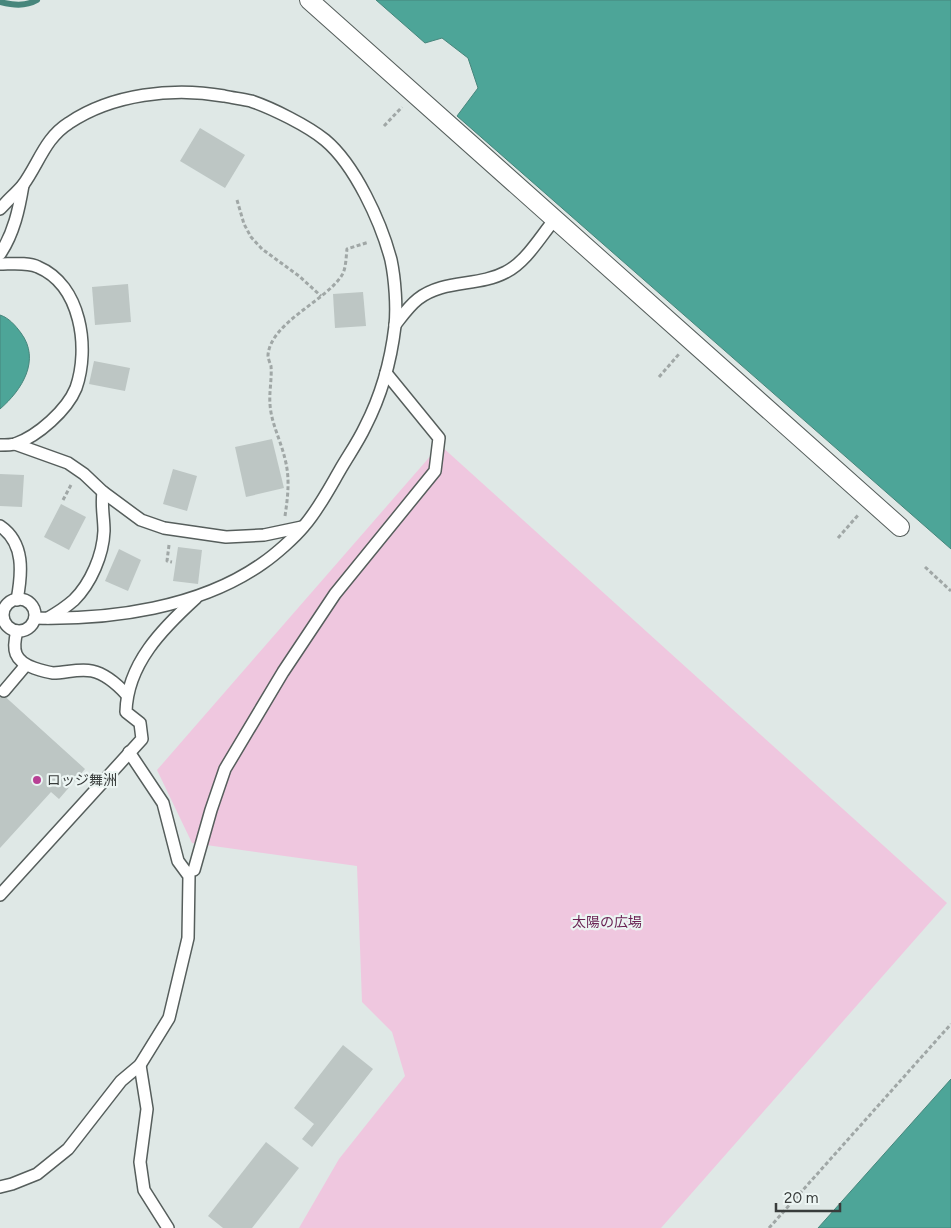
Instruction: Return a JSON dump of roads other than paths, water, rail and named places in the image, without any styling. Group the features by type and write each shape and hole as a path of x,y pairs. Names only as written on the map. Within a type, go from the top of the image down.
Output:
{"street":[{"path":"309,0 900,527"}],"lane":[{"path":"0,209 23,184 52,136 90,110 134,97 161,94 206,93 251,101 292,120 324,140 348,165 368,201 383,237 391,260 394,280 395,324 386,373 366,426 304,527 265,562 241,577 199,596 146,610 78,618 35,618"},
{"path":"0,254 10,238 23,184"},
{"path":"395,324 418,299 432,291 446,286 495,278 507,272 518,264 555,220"},
{"path":"0,264 36,266 62,284 78,318 81,340 82,361 75,388 67,402 58,416 42,429 15,444"},
{"path":"194,870 225,769 278,680 336,594 435,471 439,438 386,373"},
{"path":"0,445 15,444 68,463 141,520 172,529 226,537 264,535 304,527"},
{"path":"48,618 73,600 83,588 98,559 104,529 101,504 103,492"},
{"path":"0,526 12,537 21,561 17,600"},
{"path":"0,896 142,739 140,723 126,712 127,695 152,642 175,617 199,596"},
{"path":"17,600 23,600 30,604 35,618 29,627 17,631 6,625 2,612 10,602 17,600"},
{"path":"17,631 14,642 15,652 19,660 26,665 43,672 54,673 92,670 110,679 127,695"},
{"path":"4,691 26,665"},
{"path":"0,1187 37,1174 68,1148 121,1081 140,1065 168,1018 188,938 190,876 178,861 163,803 130,752"},
{"path":"140,1065 147,1109 140,1162 144,1190 168,1228"}],"waterway":[{"path":"0,2 14,5 37,0"}],"place":[{"name":"ロッジ舞洲","path":"37,780"}],"park label":[{"name":"太陽の広場","path":"607,922"}]}
